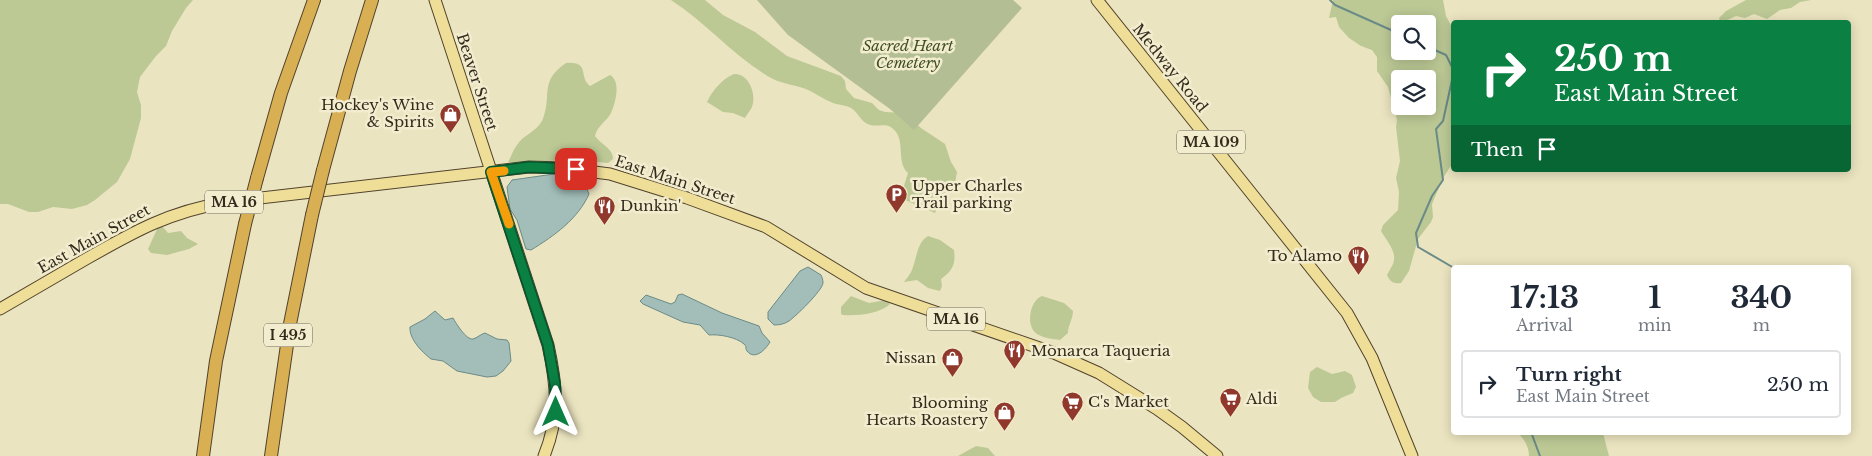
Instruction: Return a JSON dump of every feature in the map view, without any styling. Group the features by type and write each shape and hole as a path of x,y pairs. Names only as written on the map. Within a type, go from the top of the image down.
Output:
{"highway":[{"path":"203,456 216,361 245,224 281,93 314,0"},
{"name":"I 495","path":"271,456 290,324 312,215 348,79 372,0"}],"main road":[{"name":"Beaver Street","path":"435,0 542,327 553,369 556,412 550,442 544,456"},
{"name":"Medway Road","path":"1096,0 1347,314 1372,358 1412,456"},
{"name":"East Main Street","path":"0,309 142,228 188,210 226,202 529,167 588,170 633,180 766,227 866,288 1054,352 1099,373 1132,392 1168,417 1217,456"}],"green space":[{"path":"0,0 193,0 172,31 166,46 140,77 137,92 141,105 141,118 130,159 117,182 87,205 72,209 53,207 38,212 29,212 8,204 0,204"},
{"path":"671,0 705,0 723,15 755,32 787,56 841,76 845,81 846,89 854,98 872,103 879,110 885,112 905,113 921,128 945,144 951,162 957,172 955,183 943,194 935,213 903,199 902,192 908,173 902,162 899,138 892,128 870,125 864,122 849,107 833,103 806,89 773,79 759,71 697,19"},
{"name":"Sacred Heart Cemetery","path":"757,0 1013,0 1022,8 914,130 890,109 788,35"},
{"path":"1333,0 1443,0 1446,16 1451,25 1451,166 1443,178 1432,204 1433,217 1431,222 1418,239 1409,271 1401,283 1392,282 1387,275 1393,264 1394,255 1391,246 1381,231 1383,225 1398,210 1399,192 1396,178 1400,161 1396,115 1436,115 1436,70 1391,70 1391,98 1388,87 1377,71 1377,57 1372,50 1361,46 1349,38 1339,27 1336,17 1329,18"},
{"path":"1746,0 1811,0 1780,10 1767,19 1754,14 1745,18 1736,16 1727,20 1720,20 1719,18 1726,11"},
{"path":"566,63 579,64 590,86 610,75 616,82 616,98 613,108 595,136 609,149 613,159 608,163 577,158 517,165 508,162 514,149 542,121 549,83 557,70"},
{"path":"734,74 744,77 751,86 753,102 745,118 733,113 723,112 707,102 718,85"},
{"path":"162,226 168,233 181,231 187,238 198,244 189,249 167,255 151,253 148,249 158,227"},
{"path":"928,236 940,240 954,250 954,264 941,279 942,286 940,291 928,288 917,280 904,282 911,272 921,243"},
{"path":"851,296 869,303 886,300 890,304 874,312 861,315 843,315 841,314 841,307"},
{"path":"1042,296 1064,303 1073,311 1068,333 1060,340 1039,335 1033,330 1030,314 1034,302"},
{"path":"1317,367 1332,374 1345,371 1352,375 1356,387 1353,393 1335,402 1321,402 1313,397 1308,388 1310,372"},
{"path":"1520,435 1604,435 1609,456 1529,456 1526,443"},
{"path":"976,446 988,448 995,456 958,456"}],"water":[{"path":"563,174 584,182 589,194 579,211 564,226 531,250 526,249 517,220 510,209 507,187 512,180"},
{"path":"808,267 821,275 822,287 789,321 784,324 774,325 768,319 768,312 800,271"},
{"path":"682,294 722,313 759,326 770,342 760,353 753,355 747,351 744,344 737,340 709,335 700,325 683,322 640,301 646,295 671,304 675,302 678,295"},
{"path":"435,311 445,320 453,318 470,339 485,333 497,339 507,340 511,361 496,376 487,377 457,371 443,361 431,359 414,341 410,327"}],"waterway":[{"path":"1330,0 1335,5 1391,30"},
{"path":"1436,51 1446,55 1451,65"},
{"path":"1451,85 1443,121 1436,129 1443,180 1432,196 1416,233 1418,247 1451,266"},
{"path":"1532,435 1540,456"}],"slow traffic":[{"path":"504,171 491,172 509,224"}],"place":[{"name":"Hockey's Wine & Spirits","path":"450,133"},
{"name":"Upper Charles Trail parking","path":"896,214"},
{"name":"Dunkin'","path":"604,225"},
{"name":"To Alamo","path":"1358,275"},
{"name":"Monarca Taqueria","path":"1015,370"},
{"name":"Nissan","path":"952,377"},
{"name":"Aldi","path":"1230,418"},
{"name":"C's Market","path":"1072,421"},
{"name":"Blooming Hearts Roastery","path":"1004,431"}],"route":[{"path":"556,412 555,384 548,345 491,172 529,167 576,169"}]}
